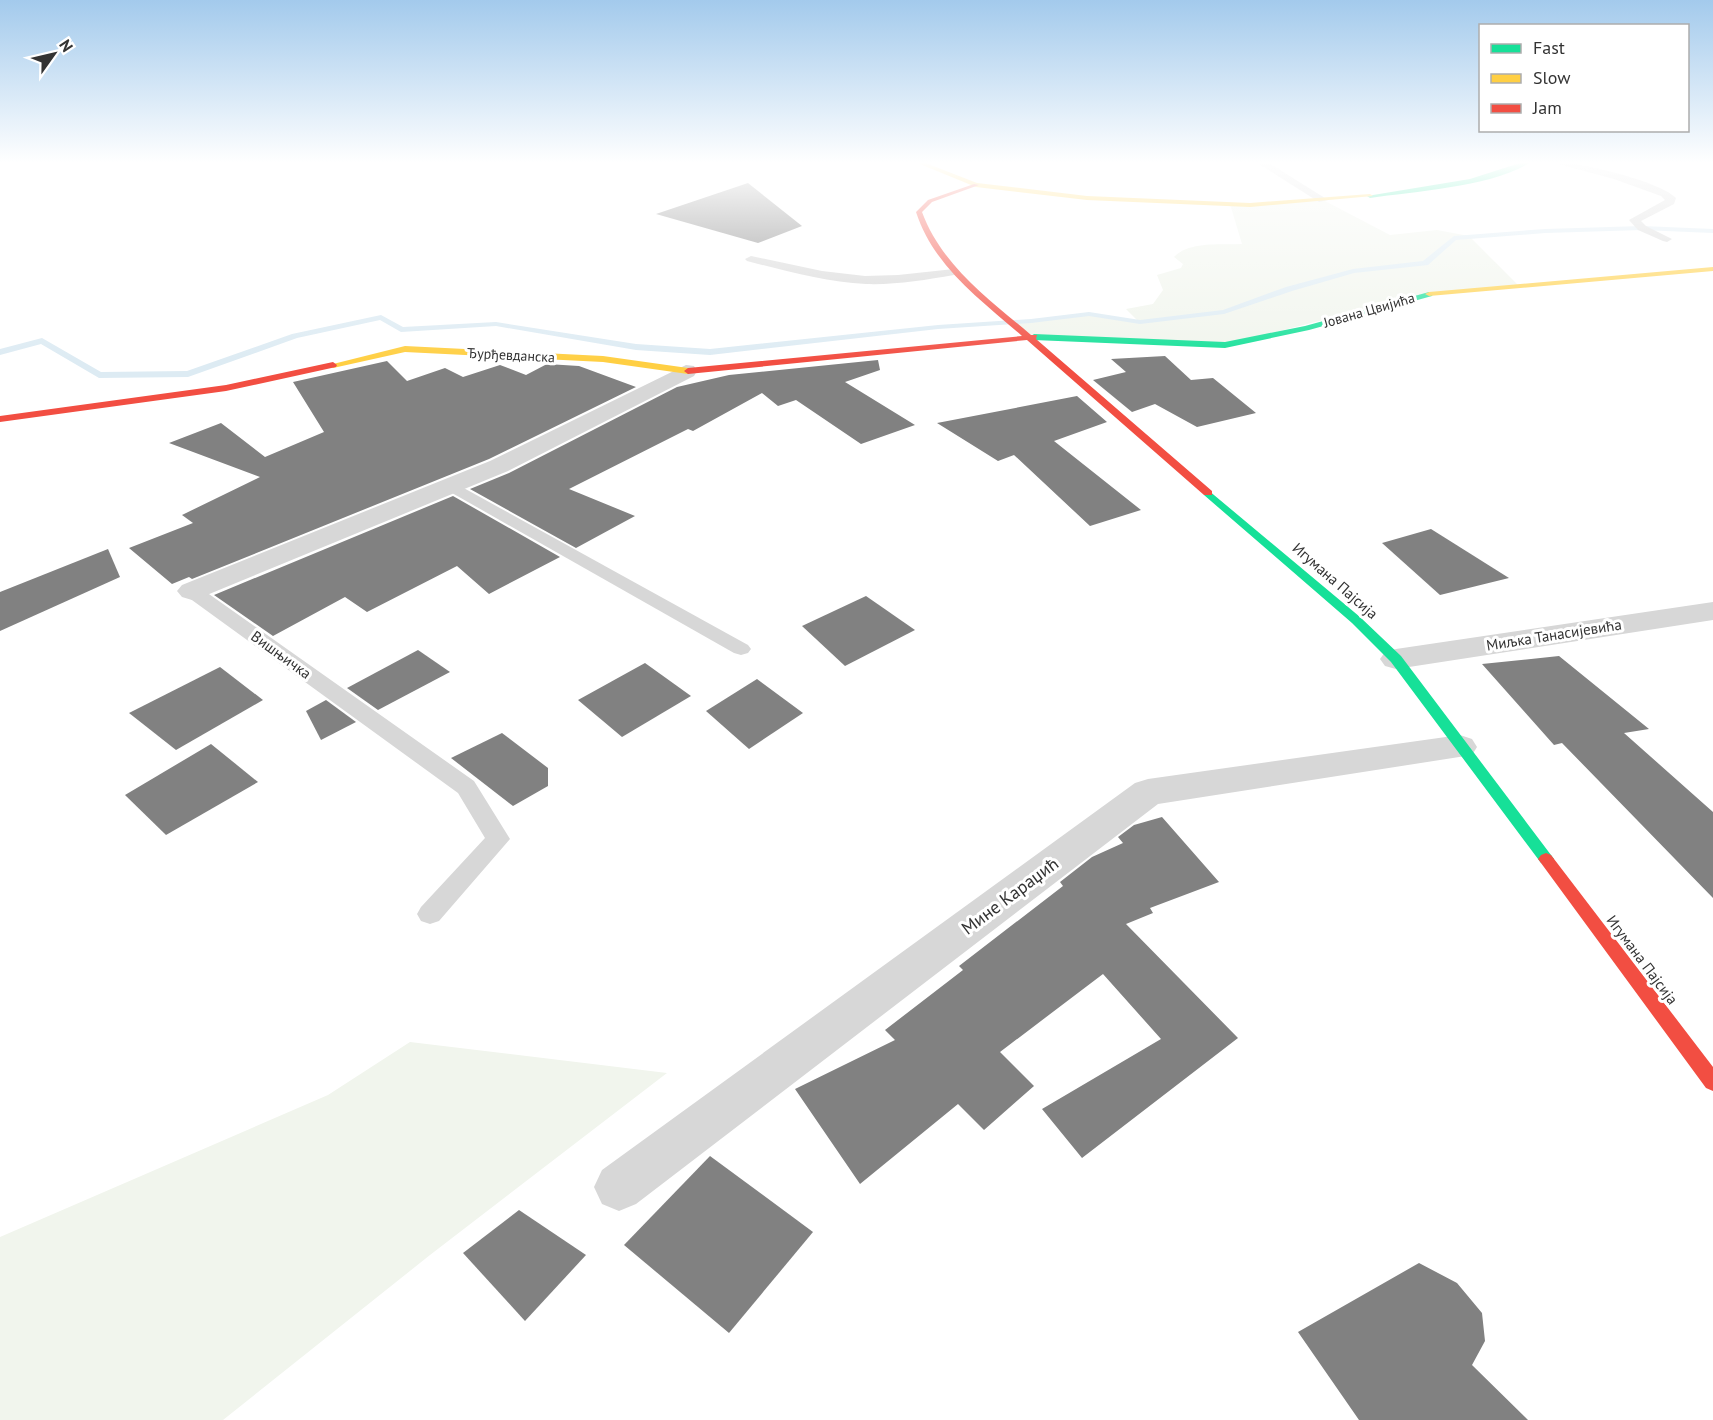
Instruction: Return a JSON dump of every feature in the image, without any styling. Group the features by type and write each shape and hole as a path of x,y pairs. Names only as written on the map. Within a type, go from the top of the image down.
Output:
{"street":[{"name":"Игумана Пајсија","path":"925,228 954,272 1026,337 1356,620 1396,659 1713,1082"},
{"name":"Јована Цвијића","path":"1026,337 1225,345 1306,328 1425,294 1713,269"},
{"name":"Ђурђевданска","path":"0,419 226,388 405,349 603,359 686,371 1026,337"},
{"name":"Вишњичка","path":"192,591 499,466 686,371"},
{"name":"Миљка Танасијевића","path":"1396,659 1713,611"},
{"name":"Мине Караџић","path":"619,1187 1148,792 1460,747"}],"lane":[{"path":"1643,228 1667,239"},
{"path":"751,259 823,276 866,280 905,279 954,272"},
{"path":"451,486 741,649"},
{"name":"Вишњичка","path":"192,591 466,787 498,839 430,914"}],"shaded area":[{"path":"1237,228 1377,228 1390,235 1437,230 1469,236 1518,285 1425,294 1225,345 1026,337 1012,322 1089,314 1139,322 1126,309 1153,304 1163,290 1157,275 1181,268 1183,264 1174,257 1180,252 1197,246 1242,244"},
{"path":"410,1042 667,1073 430,1255 223,1420 0,1420 0,1237 328,1095"}],"building":[{"path":"706,228 796,228 758,243"},
{"path":"1165,356 1191,380 1213,378 1256,413 1197,427 1155,404 1132,412 1093,380 1126,372 1111,359"},
{"path":"878,360 880,370 845,382 915,425 861,444 796,400 778,406 762,393 693,431 688,429 569,489 635,516 576,548 470,489 509,473 677,387 729,375"},
{"path":"387,361 407,381 445,368 463,377 500,365 526,375 547,364 579,366 636,387 489,459 192,579 189,577 172,584 129,548 193,523 182,515 260,477 169,443 221,423 265,457 324,432 293,382"},
{"path":"1077,396 1107,422 1054,441 1141,510 1090,526 1014,455 998,461 937,423"},
{"path":"453,496 560,557 489,594 457,566 367,612 345,597 273,636 214,595"},
{"path":"1431,529 1509,578 1440,595 1382,543"},
{"path":"108,549 120,577 0,631 0,592"},
{"path":"866,596 915,630 845,666 802,626"},
{"path":"418,650 450,672 378,710 347,688"},
{"path":"1559,656 1649,729 1624,733 1713,812 1713,898 1562,743 1554,745 1482,664"},
{"path":"645,663 691,696 622,737 578,700"},
{"path":"220,667 263,700 176,750 129,713"},
{"path":"757,679 803,713 749,749 706,711"},
{"path":"326,700 356,722 321,740 306,711"},
{"path":"502,733 548,768 548,786 513,806 451,758"},
{"path":"211,744 258,782 166,835 125,795"},
{"path":"1162,817 1219,882 1150,908 1153,913 1126,924 1238,1038 1082,1158 1042,1109 1161,1039 1103,974 1000,1052 1034,1086 984,1130 958,1104 860,1184 795,1089 895,1040 885,1030 963,970 959,966 1063,886 1060,882 1092,857 1123,843 1118,837 1134,825"},
{"path":"710,1156 813,1232 729,1333 624,1245"},
{"path":"519,1210 586,1255 525,1321 463,1253"},
{"path":"1419,1263 1457,1283 1482,1313 1485,1341 1472,1365 1528,1420 1359,1420 1298,1332"}],"waterway":[{"path":"0,352 42,341 99,375 188,374 295,336 381,317 401,330 496,324 636,347 710,352 938,327 1031,321 1089,314 1140,322 1224,312 1289,289 1353,271 1425,263 1454,238 1545,231 1633,228"},
{"path":"1648,228 1713,231"}],"traffic: fast":[{"path":"1034,337 1225,345 1306,328 1429,294"},
{"path":"1208,493 1356,620 1396,659 1546,859"}],"traffic: slow":[{"path":"1429,294 1713,269"},
{"path":"333,365 405,349 603,359 688,371"}],"traffic: jam":[{"path":"925,228 954,272 1208,493"},
{"path":"688,371 1034,337"},
{"path":"0,419 226,388 333,365"},
{"path":"1546,859 1713,1082"}]}
